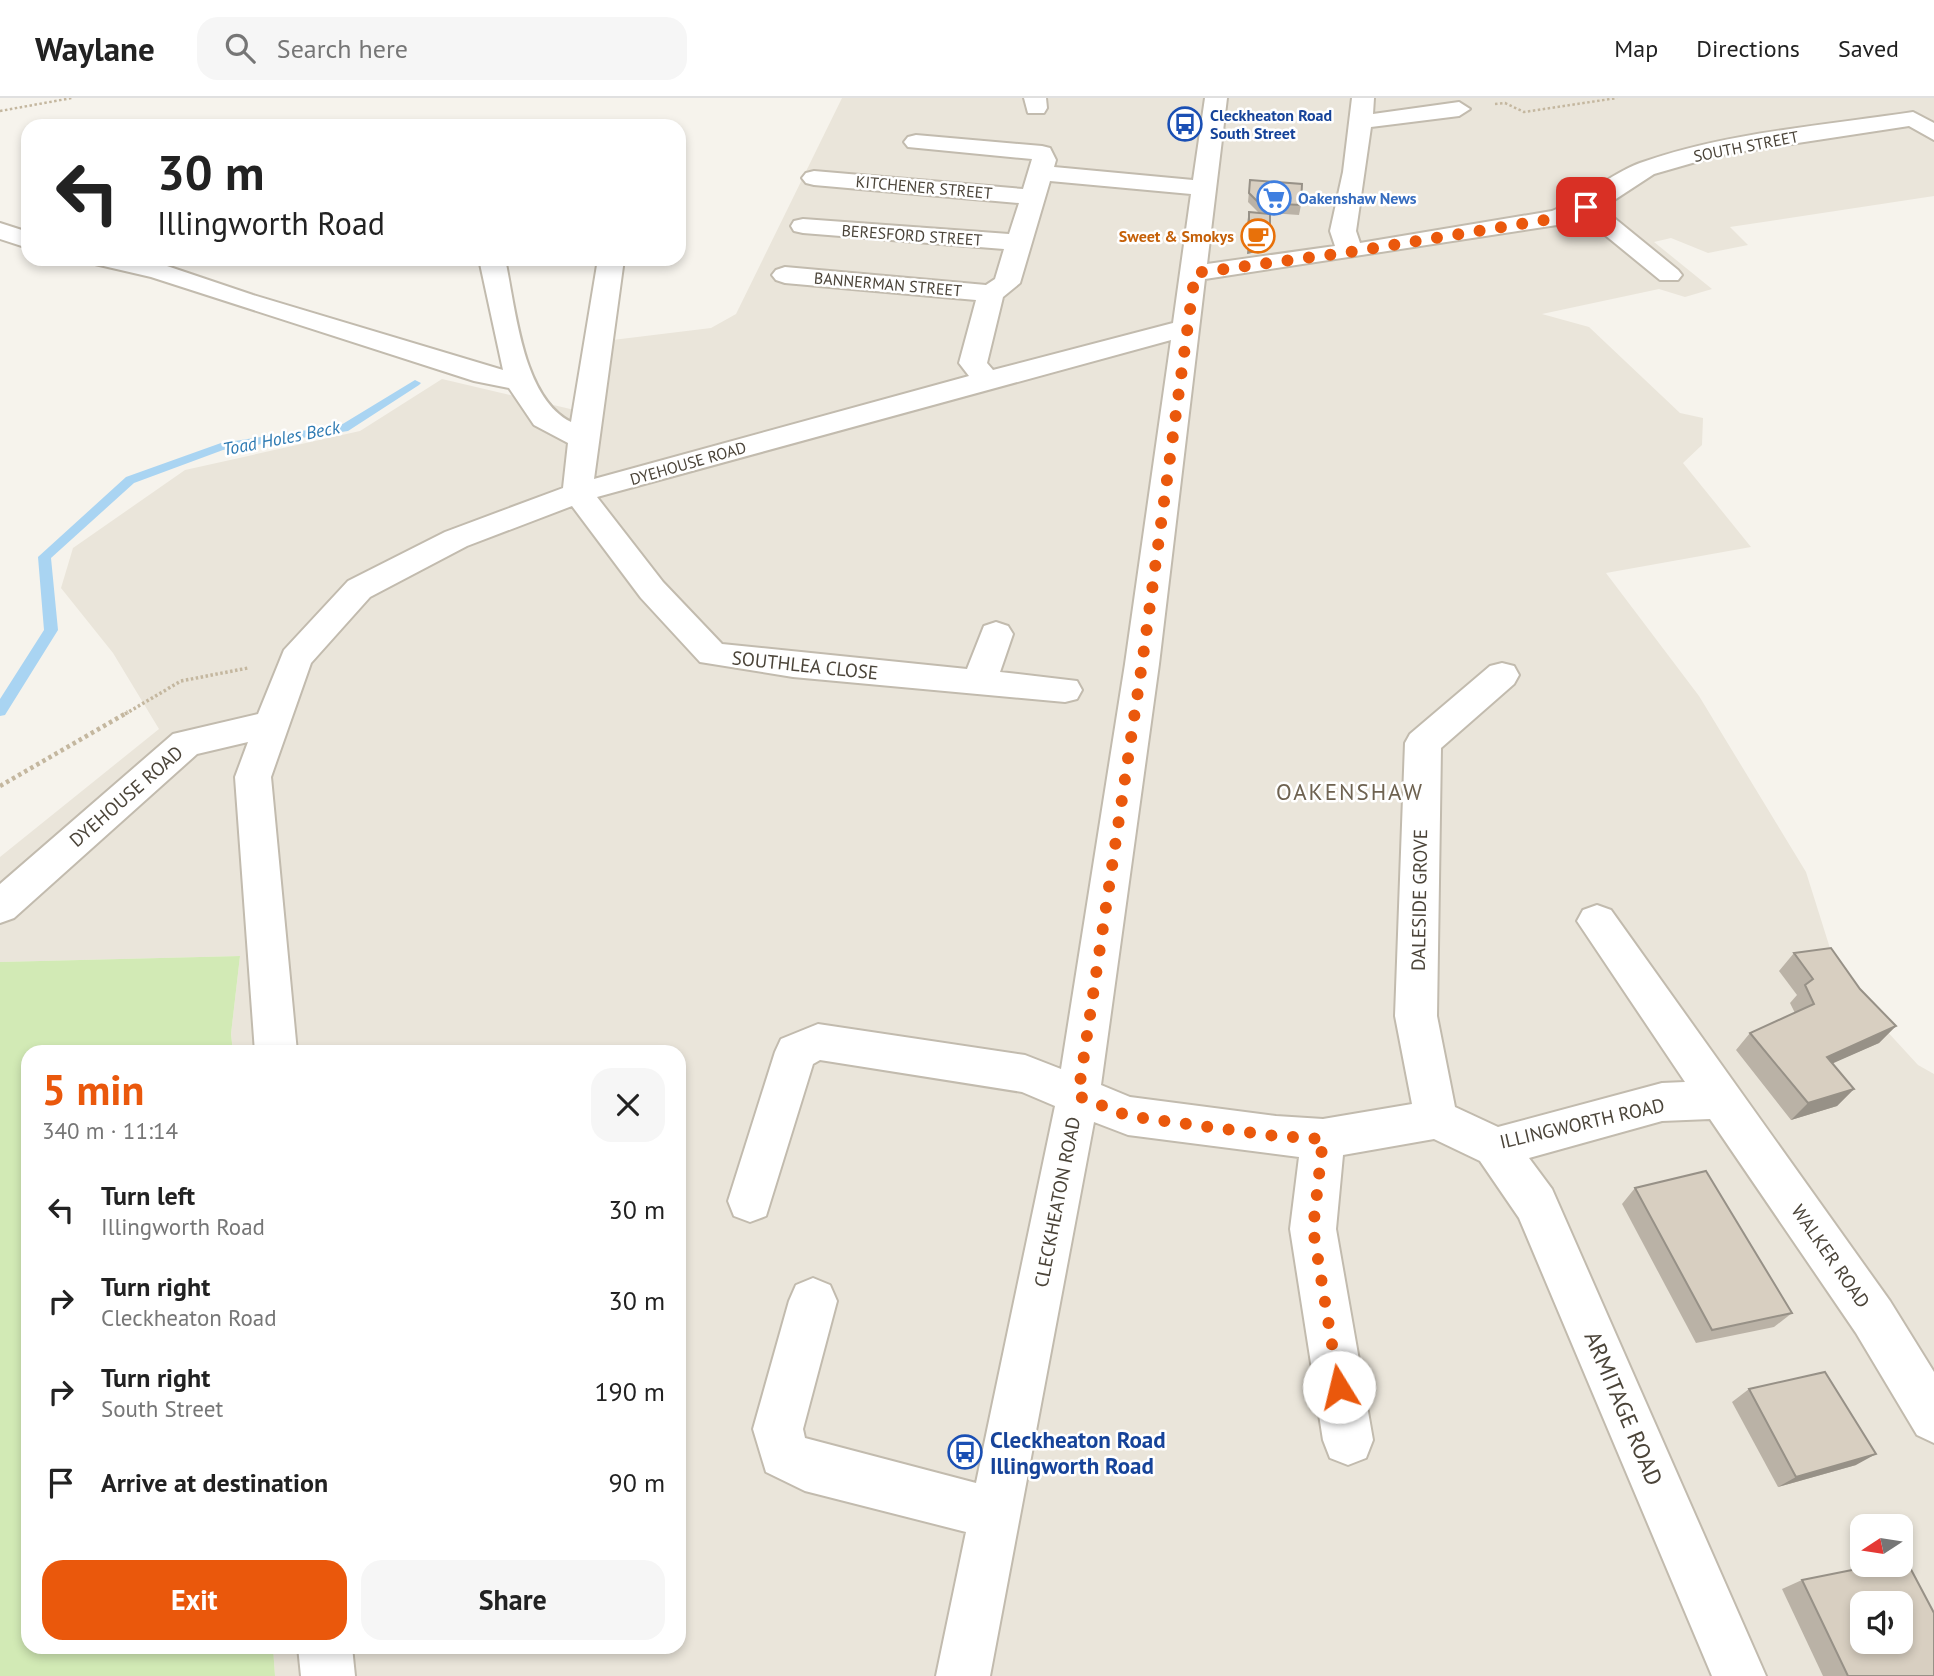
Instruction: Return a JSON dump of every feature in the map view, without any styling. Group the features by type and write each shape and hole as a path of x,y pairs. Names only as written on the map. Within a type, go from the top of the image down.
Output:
{"street":[{"name":"CLECKHEATON ROAD","path":"963,1676 1078,1096 1142,664 1216,98"},
{"path":"1350,252 1343,231 1356,172 1363,98"},
{"path":"1360,122 1459,109"},
{"name":"SOUTH STREET","path":"1195,273 1350,252 1557,218 1586,207 1646,169 1717,148 1913,119 1934,133"},
{"path":"916,142 1039,174 1203,206"},
{"path":"986,380 973,363 991,293 1007,283 1021,243 1039,174"},
{"name":"KITCHENER STREET","path":"814,178 1039,174"},
{"path":"1586,207 1669,275"},
{"name":"BERESFORD STREET","path":"803,226 1021,243"},
{"path":"0,231 21,238"},
{"path":"136,266 158,271 244,301 328,324 484,375 519,381"},
{"path":"494,266 519,381 544,419 583,439"},
{"path":"578,493 583,439 610,266"},
{"name":"BANNERMAN STREET","path":"785,275 991,293"},
{"name":"DYEHOUSE ROAD","path":"275,1045 253,777 296,658 359,589 456,539 578,493 986,380 1186,328"},
{"name":"SOUTHLEA CLOSE","path":"578,493 652,590 712,654 793,665 1065,690"},
{"path":"979,682 996,634"},
{"name":"DALESIDE GROVE","path":"1436,1119 1416,1016 1423,743 1502,675"},
{"name":"DYEHOUSE ROAD","path":"0,907 186,743 272,724"},
{"name":"WALKER ROAD","path":"1597,921 1873,1317 1934,1419"},
{"path":"750,1201 796,1052 818,1042 1025,1074 1128,1116 1276,1136 1323,1139 1436,1119"},
{"name":"ILLINGWORTH ROAD","path":"1436,1119 1496,1147 1662,1102 1721,1099"},
{"path":"1323,1139 1313,1229 1348,1440"},
{"name":"ARMITAGE ROAD","path":"1496,1147 1536,1204 1739,1676"},
{"path":"813,1301 778,1429 784,1454 805,1466 996,1514"},
{"path":"326,1654 328,1676"}],"path":[{"path":"0,111 72,98"},
{"path":"1459,109 1505,103 1524,112 1617,98"},
{"path":"0,786 181,681 296,658"}],"shaded area":[{"path":"842,98 1934,98 1934,196 1730,227 1748,245 1708,253 1671,238 1654,242 1712,289 1685,297 1659,289 1542,314 1589,327 1680,413 1703,418 1702,445 1683,463 1751,547 1606,573 1699,696 1806,872 1840,980 1918,1065 1934,1074 1934,1676 275,1676 273,1654 686,1654 686,1045 232,1045 231,1034 240,956 0,962 0,857 159,729 113,653 61,588 73,548 185,470 360,431 442,379 579,411 588,343 711,328 736,314"}],"green space":[{"path":"240,956 231,1034 232,1045 21,1045 21,1654 273,1654 275,1676 0,1676 0,962"}],"building":[{"path":"1250,180 1302,184 1301,205 1259,203 1249,193"},
{"path":"1249,212 1270,214 1270,239 1249,244"},
{"path":"1831,948 1860,989 1896,1026 1827,1057 1854,1089 1808,1103 1750,1033 1814,1004 1805,985 1813,979 1794,953"},
{"path":"1706,1171 1792,1313 1712,1330 1635,1188"},
{"path":"1825,1372 1876,1454 1796,1477 1749,1389"},
{"path":"1850,1570 1850,1577 1913,1577 1913,1573 1934,1613 1934,1676 1848,1676 1802,1580"}],"waterway":[{"name":"Toad Holes Beck","path":"0,711 51,630 44,557 130,480 221,447 344,428 415,383"}],"place":[{"name":"Cleckheaton Road South Street","path":"1185,124"},
{"name":"Oakenshaw News","path":"1274,198"},
{"name":"Sweet & Smokys","path":"1258,236"},
{"name":"Cleckheaton Road Illingworth Road","path":"965,1452"}],"district":[{"name":"OAKENSHAW","path":"1350,791"}],"route":[{"path":"1339,1387 1313,1229 1323,1139 1276,1136 1128,1116 1078,1096 1142,664 1195,273 1350,252 1557,218 1586,207"}]}
